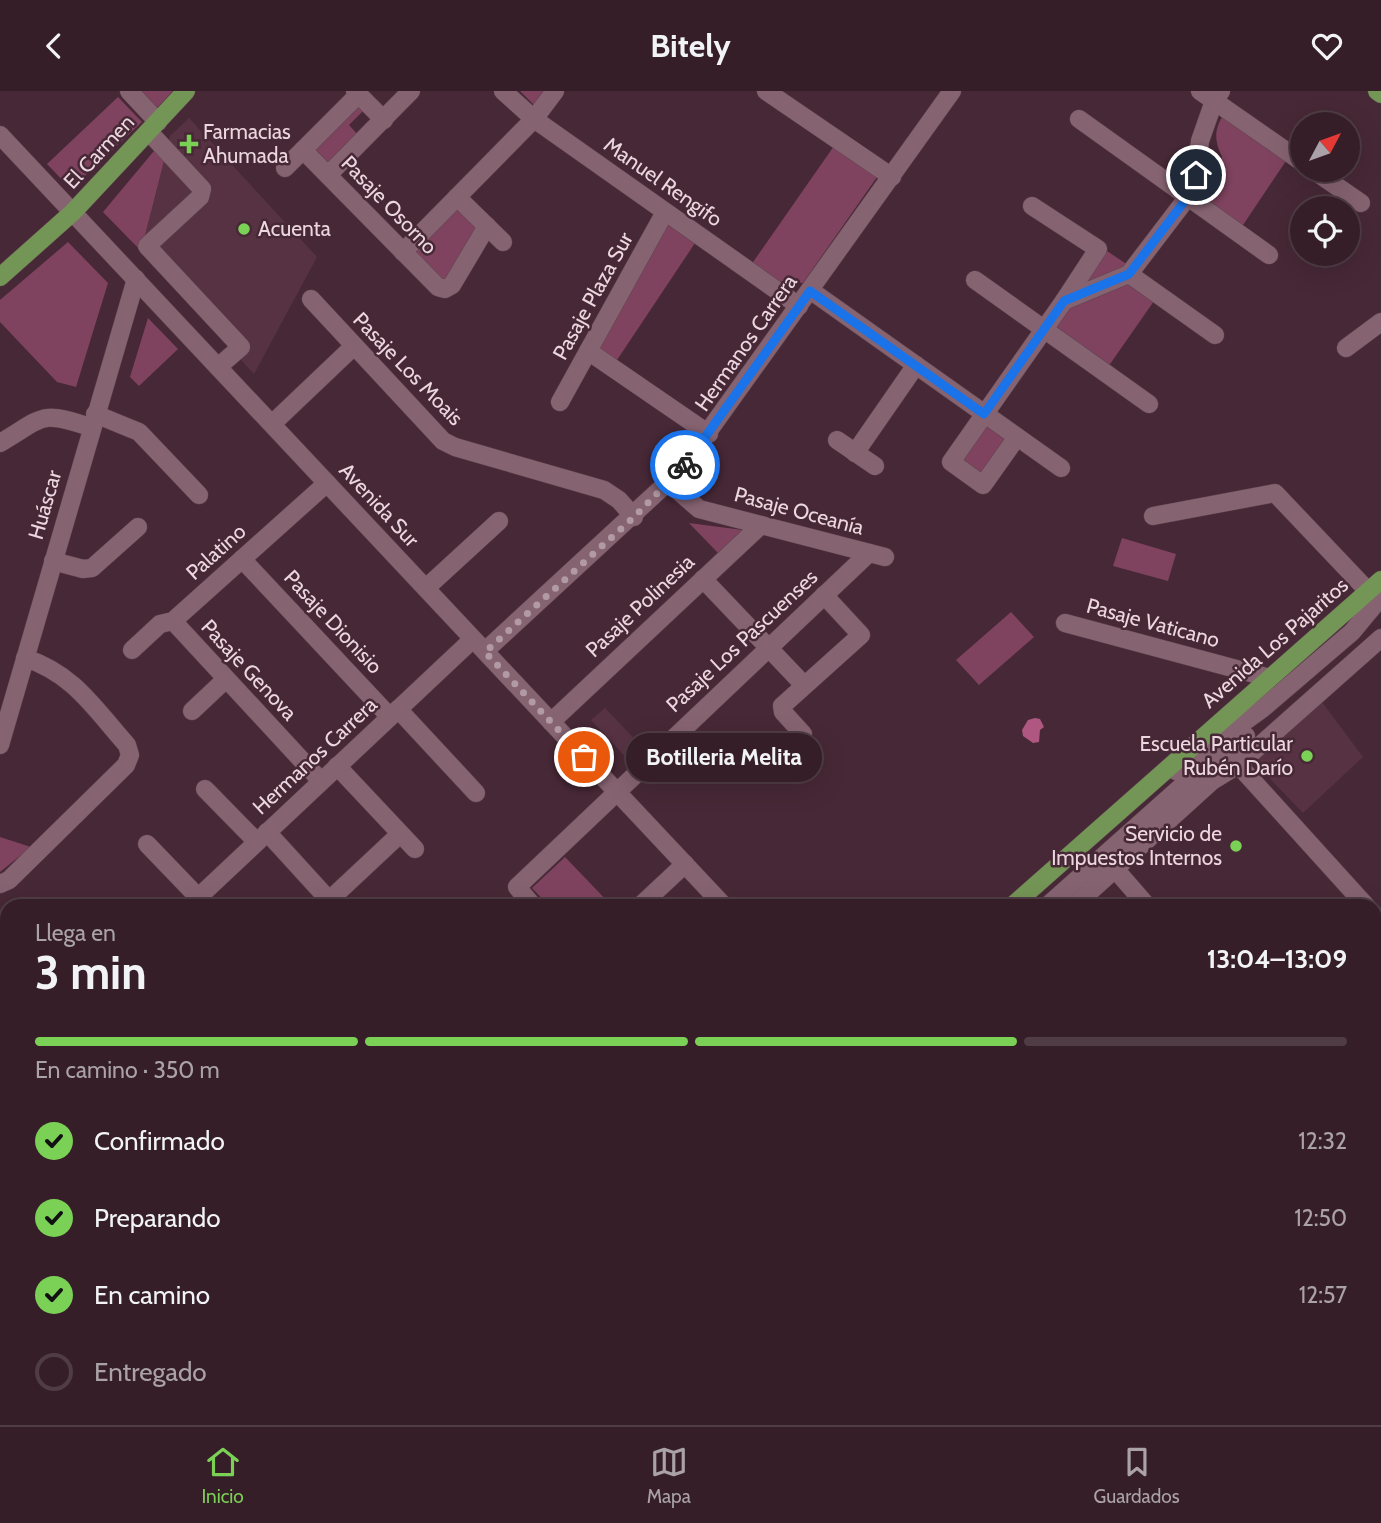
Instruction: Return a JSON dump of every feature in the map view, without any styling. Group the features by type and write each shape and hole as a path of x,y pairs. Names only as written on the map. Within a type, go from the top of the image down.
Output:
{"main road":[{"name":"El Carmen","path":"0,277 73,212 182,93"},
{"name":"Avenida Los Pajaritos","path":"1021,899 1218,741 1270,678 1377,590"}],"street":[{"path":"129,91 153,127 202,189 200,197 147,246 241,347 218,367"},
{"path":"328,175 411,91"},
{"path":"403,252 534,119 555,91"},
{"path":"765,91 892,177"},
{"name":"Hermanos Carrera","path":"196,899 394,713 634,517 669,484 709,435 952,91"},
{"path":"285,168 357,93 384,120"},
{"name":"Manuel Rengifo","path":"508,93 534,119 799,306"},
{"path":"1064,301 1129,274 1187,198 1196,175 1200,141 1212,94 1290,153"},
{"path":"1079,119 1269,255"},
{"name":"Avenida Sur","path":"4,146 73,212 718,899"},
{"name":"Pasaje Osorno","path":"303,150 433,282 445,289 452,285 487,226"},
{"path":"1331,182 1362,203"},
{"path":"457,197 503,241"},
{"path":"1017,437 983,485 951,462 1045,330 1098,249 1032,206"},
{"name":"Pasaje Plaza Sur","path":"560,402 665,212"},
{"path":"1129,274 1215,335"},
{"name":"Huáscar","path":"0,745 135,279"},
{"path":"975,280 1149,404"},
{"path":"810,291 1061,468"},
{"name":"Pasaje Los Moais","path":"311,299 443,441 454,447 604,490 620,500 634,517"},
{"path":"1346,348 1381,323"},
{"path":"272,424 354,346"},
{"path":"588,351 709,435"},
{"path":"855,453 916,365"},
{"path":"0,443 52,415 93,420 139,432 199,495"},
{"path":"836,440 875,466"},
{"name":"Palatino","path":"132,650 160,624 173,621 327,483"},
{"name":"Pasaje Oceanía","path":"669,484 699,509 877,555"},
{"path":"1054,899 1218,741 1251,718 1338,645 1365,618 1377,590 1275,493 1153,516"},
{"path":"426,588 499,521"},
{"name":"Pasaje Polinesia","path":"551,722 761,525"},
{"path":"53,561 88,569 138,527"},
{"name":"Pasaje Los Pascuenses","path":"527,899 517,887 824,594 877,555"},
{"name":"Pasaje Dionisio","path":"242,559 476,793"},
{"path":"703,579 804,685"},
{"path":"803,734 781,708 861,635 824,594"},
{"path":"1029,899 1186,762 1320,673 1381,614"},
{"name":"Pasaje Genova","path":"173,621 321,781"},
{"name":"Pasaje Vaticano","path":"1065,623 1270,678"},
{"path":"1082,899 1212,781 1238,765 1381,638"},
{"path":"0,884 9,880 126,765 130,755 127,745 68,679 51,667 25,658"},
{"path":"192,711 226,678"},
{"path":"1218,741 1360,899"},
{"path":"337,766 415,849"},
{"path":"205,789 262,837 322,899"},
{"path":"330,899 400,834"},
{"path":"147,844 191,899"},
{"path":"648,899 685,864"},
{"path":"1115,869 1141,899"}],"shaded area":[{"path":"139,91 173,91 156,109"},
{"path":"520,91 549,91 537,108"},
{"path":"118,97 142,122 71,189 47,164"},
{"path":"360,100 366,108 349,125 360,137 329,167 312,154"},
{"path":"1224,114 1288,158 1241,228 1207,204 1204,194 1222,157 1216,135"},
{"path":"189,118 317,257 254,374 141,251 170,136"},
{"path":"834,146 877,177 803,283 774,281 751,265"},
{"path":"154,151 165,157 141,251 103,212"},
{"path":"456,204 479,228 450,279 443,282 409,253"},
{"path":"665,223 695,243 615,363 594,349"},
{"path":"68,242 108,283 76,387 57,382 0,322 0,300"},
{"path":"1107,251 1128,265 1080,290"},
{"path":"1126,281 1154,301 1108,367 1054,328 1070,305"},
{"path":"148,318 178,349 139,386 130,377"},
{"path":"985,422 1010,440 982,479 957,461"},
{"path":"689,523 743,530 718,553"},
{"path":"1122,538 1176,554 1168,581 1113,566"},
{"path":"1011,612 1034,637 979,685 956,660"},
{"name":"Escuela Particular Rubén Darío","path":"1319,698 1363,757 1303,813 1253,761"},
{"path":"605,708 647,752 633,765 591,720"},
{"path":"1040,719 1044,727 1040,730 1039,742 1033,743 1023,736 1022,730 1028,720"},
{"path":"0,837 31,847 0,872"},
{"path":"565,857 605,899 542,899 532,888"}],"way so far":[{"path":"584,757 485,652 634,517 685,465"}],"place":[{"name":"Farmacias Ahumada","path":"189,144"},
{"name":"Acuenta","path":"244,229"},
{"name":"Escuela Particular Rubén Darío","path":"1307,756"},
{"name":"Botilleria Melita","path":"584,757"},
{"name":"Servicio de Impuestos Internos","path":"1236,846"}],"route":[{"path":"685,465 810,291 984,414 1064,301 1129,274 1187,198 1196,175"}]}
